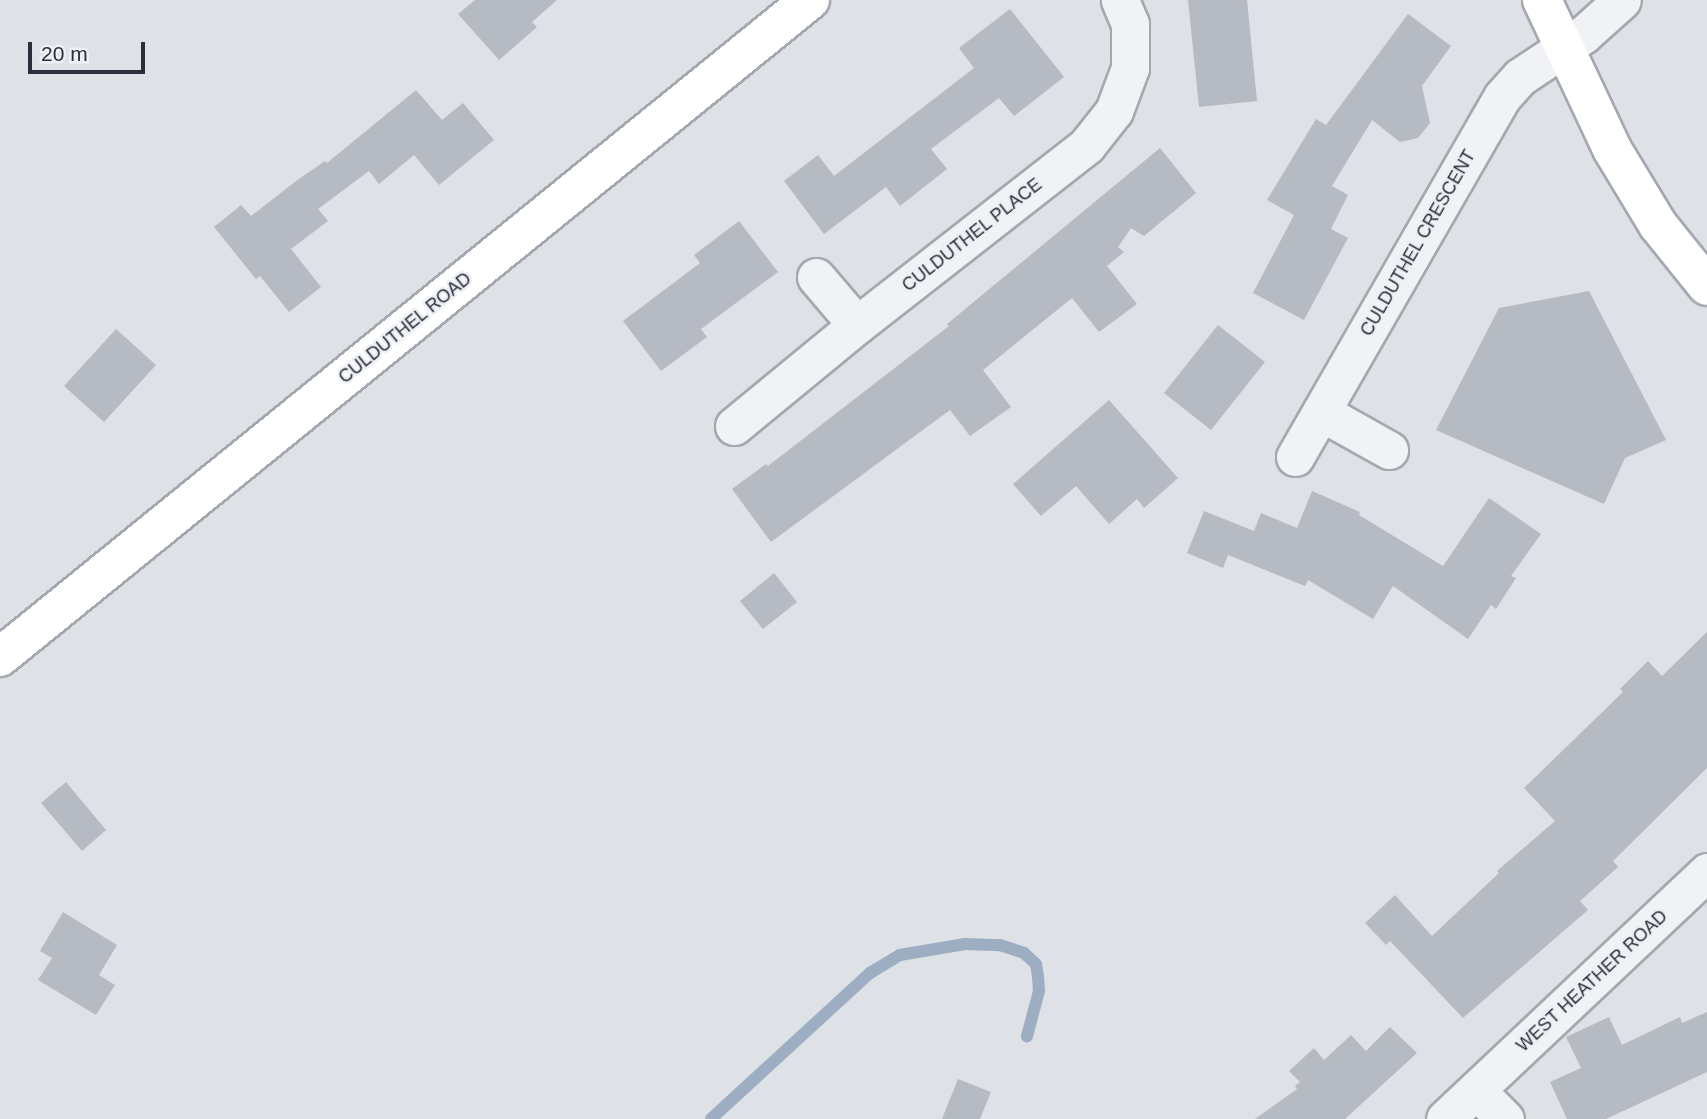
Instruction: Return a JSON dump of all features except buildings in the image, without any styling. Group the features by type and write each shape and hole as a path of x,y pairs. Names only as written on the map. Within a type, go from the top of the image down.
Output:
{"main road":[{"name":"CULDUTHEL ROAD","path":"0,657 810,0"},
{"path":"1542,0 1563,50 1612,149 1658,225 1707,286"}],"street":[{"name":"CULDUTHEL PLACE","path":"734,426 857,325 1087,145 1114,111 1130,68 1130,24 1120,0"},
{"name":"CULDUTHEL CRESCENT","path":"1295,457 1502,97 1520,77 1563,50 1622,0"},
{"path":"816,277 857,325"},
{"path":"1321,412 1389,450"},
{"name":"WEST HEATHER ROAD","path":"1446,1119 1707,872"},
{"path":"1476,1090 1505,1119"}],"waterway":[{"path":"711,1119 870,973 900,955 965,944 1000,945 1024,953 1036,964 1039,991 1027,1036"}]}
